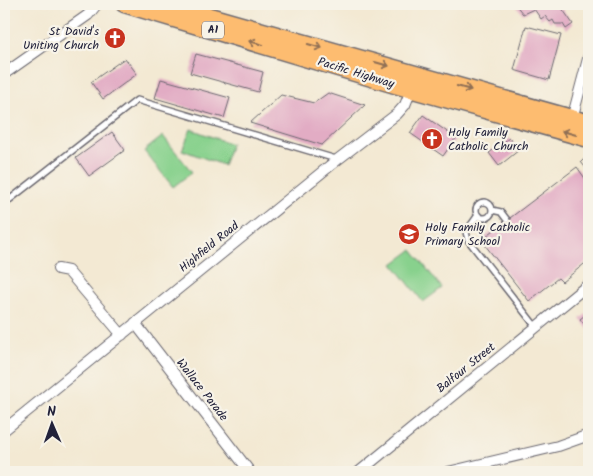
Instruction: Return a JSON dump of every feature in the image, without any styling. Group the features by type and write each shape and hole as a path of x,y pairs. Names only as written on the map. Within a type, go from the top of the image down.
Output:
{"highway":[{"name":"Pacific Highway","path":"124,4 414,82 589,123"},
{"name":"Pacific Highway","path":"167,4 589,139"}],"street":[{"path":"4,74 88,15 97,4"},
{"path":"572,119 589,55"},
{"name":"Highfield Road","path":"4,430 336,160 397,114 404,105 414,82"},
{"path":"58,269 68,271 122,335"},
{"name":"Balfour Street","path":"359,472 589,284"},
{"name":"Wallace Parade","path":"135,323 250,472"},
{"path":"448,472 558,446 589,435"}],"lane":[{"path":"4,204 137,100 336,160"},
{"path":"478,215 476,209 480,203 487,203 492,210 501,212 507,220"},
{"path":"478,215 488,217 492,210"},
{"path":"478,215 466,232 468,240 536,327"}],"green space":[{"path":"191,129 231,144 223,165 182,150"},
{"path":"163,136 192,172 173,187 144,151"},
{"path":"412,250 442,288 423,302 393,264"}],"building":[{"path":"515,4 559,4 573,24 566,29 563,24 555,24 553,20 550,22 545,16 541,19 534,9 523,14"},
{"path":"526,26 561,35 549,80 514,70"},
{"path":"196,54 263,72 258,92 190,73"},
{"path":"125,58 137,74 103,99 91,82"},
{"path":"161,79 230,98 224,118 155,98"},
{"path":"328,93 365,105 322,145 250,123 281,95 314,103"},
{"path":"423,115 456,138 443,156 410,133"},
{"path":"112,132 125,150 89,176 76,158"},
{"path":"509,138 519,150 499,166 489,153"},
{"path":"589,154 589,172 581,162"},
{"path":"577,167 589,184 589,260 562,282 558,278 529,301 481,240"},
{"path":"589,312 589,330 580,319"}],"place":[{"name":"St David's Uniting Church","path":"115,38"},
{"name":"Holy Family Catholic Church","path":"432,139"},
{"name":"Holy Family Catholic Primary School","path":"409,234"}]}
